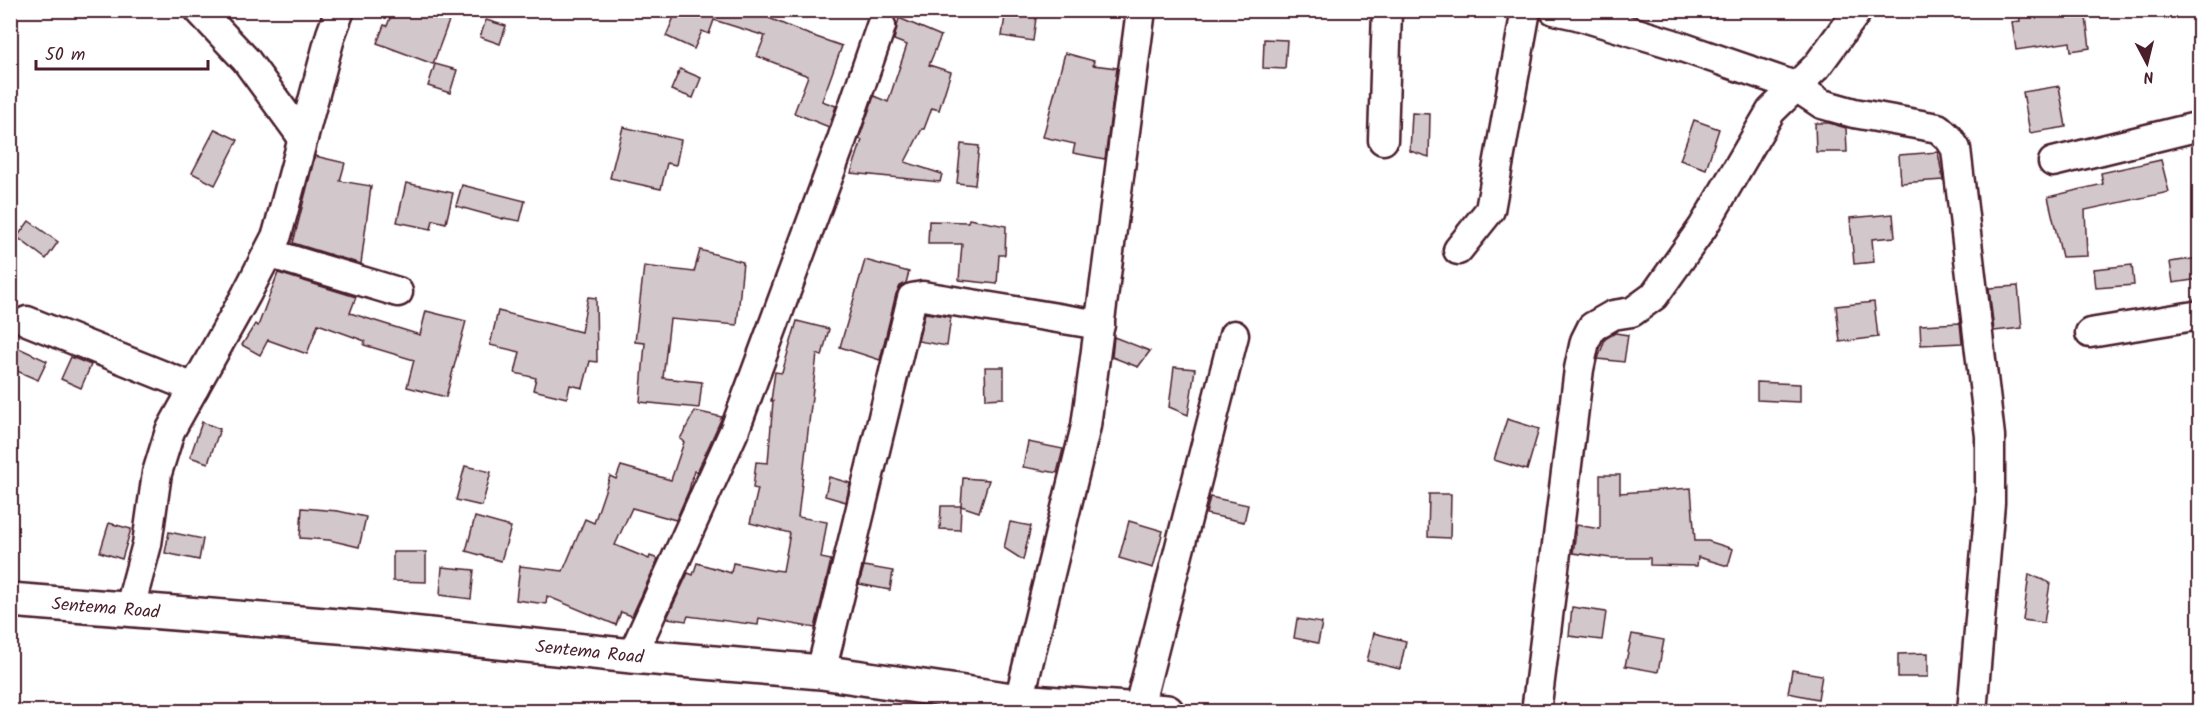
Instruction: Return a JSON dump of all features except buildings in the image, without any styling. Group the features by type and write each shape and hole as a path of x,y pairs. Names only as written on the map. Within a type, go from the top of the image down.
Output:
{"main road":[{"name":"Sentema Road","path":"10,600 363,628 632,656 821,672 1006,702 1153,711"}],"street":[{"path":"199,10 246,60 303,138"},
{"path":"129,611 147,544 157,473 170,431 277,235 331,34 340,10"},
{"path":"1006,702 1086,426 1141,10"},
{"path":"1383,140 1387,10"},
{"path":"1458,250 1490,210 1526,10"},
{"path":"1554,10 1673,44 1795,86 1822,104 1854,114 1938,128 1949,138 1956,149 1990,436 1990,503 1972,711"},
{"path":"1536,711 1579,369 1585,341 1592,327 1613,315 1632,312 1654,296 1702,227 1771,111 1817,66 1858,10"},
{"path":"632,656 735,429 840,145 881,26"},
{"path":"2053,162 2199,126"},
{"path":"268,253 398,292"},
{"path":"821,672 912,298 923,296 1100,325"},
{"path":"2090,333 2199,315"},
{"path":"27,321 194,388"},
{"path":"1153,711 1234,335"}]}
